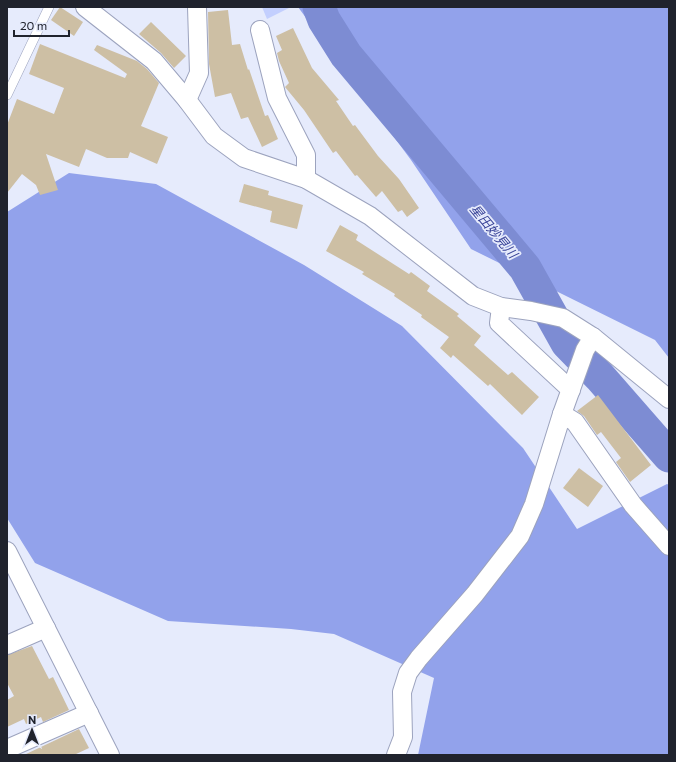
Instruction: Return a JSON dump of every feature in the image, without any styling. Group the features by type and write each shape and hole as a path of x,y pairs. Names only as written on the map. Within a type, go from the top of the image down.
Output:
{"street":[{"path":"85,7 154,61 187,100 214,136 244,158 306,179 370,216 473,296 501,307 531,311 563,318 589,343 669,398"},
{"path":"187,100 199,73 197,7"},
{"path":"260,30 277,98 306,154 306,179"},
{"path":"501,307 499,323 573,382"},
{"path":"396,755 403,737 402,692 408,673 419,658 476,594 520,536 534,504 562,414 589,343"},
{"path":"562,414 575,422 633,505 669,546"},
{"path":"7,551 110,755"},
{"path":"7,645 46,628"},
{"path":"7,749 89,713"}],"lane":[{"path":"7,96 49,7"}],"shaded area":[{"path":"262,7 288,7 289,8 267,19"},
{"path":"298,7 669,7 669,358 655,340 471,249 411,160"},
{"path":"69,173 156,184 304,265 402,326 523,448 577,529 667,484 669,485 669,755 418,755 434,678 334,634 291,629 168,621 35,563 7,518 7,212"}],"building":[{"path":"60,7 83,22 74,36 51,20"},
{"path":"228,10 232,45 240,44 265,116 268,115 278,139 262,147 248,117 241,119 231,93 215,97 209,64 208,12"},
{"path":"151,22 186,56 174,68 161,53 139,34"},
{"path":"293,28 312,68 339,100 336,101 353,126 355,125 378,156 399,179 419,208 407,217 402,210 398,212 382,191 376,197 357,175 355,176 336,151 333,153 304,110 285,87 289,83 279,61 277,53 282,50 276,36"},
{"path":"40,44 125,78 127,74 94,50 97,45 137,61 147,69 159,83 141,126 168,137 157,164 130,152 128,158 107,158 86,149 79,167 46,154 58,190 40,195 36,185 22,174 7,193 7,125 17,99 54,114 64,88 29,74"},
{"path":"244,184 269,191 268,195 303,205 297,229 270,222 272,211 239,202"},
{"path":"340,225 358,235 356,240 409,274 411,272 430,286 427,291 459,314 457,316 481,336 474,345 508,375 512,372 539,397 522,415 490,384 488,386 453,355 451,358 440,348 449,337 421,317 422,315 394,296 395,294 362,274 364,272 326,251"},
{"path":"598,395 651,465 630,482 616,462 621,458 601,432 597,435 584,416 577,411"},
{"path":"579,468 603,486 588,507 563,488"},
{"path":"32,646 49,679 53,677 69,710 43,722 41,717 26,724 24,719 7,727 7,700 14,696 7,683 7,655"},
{"path":"79,729 89,748 74,755 24,755"}],"waterway":[{"name":"星田妙見川","path":"319,7 324,20 346,55 525,268 567,343 600,377 669,456"}]}
